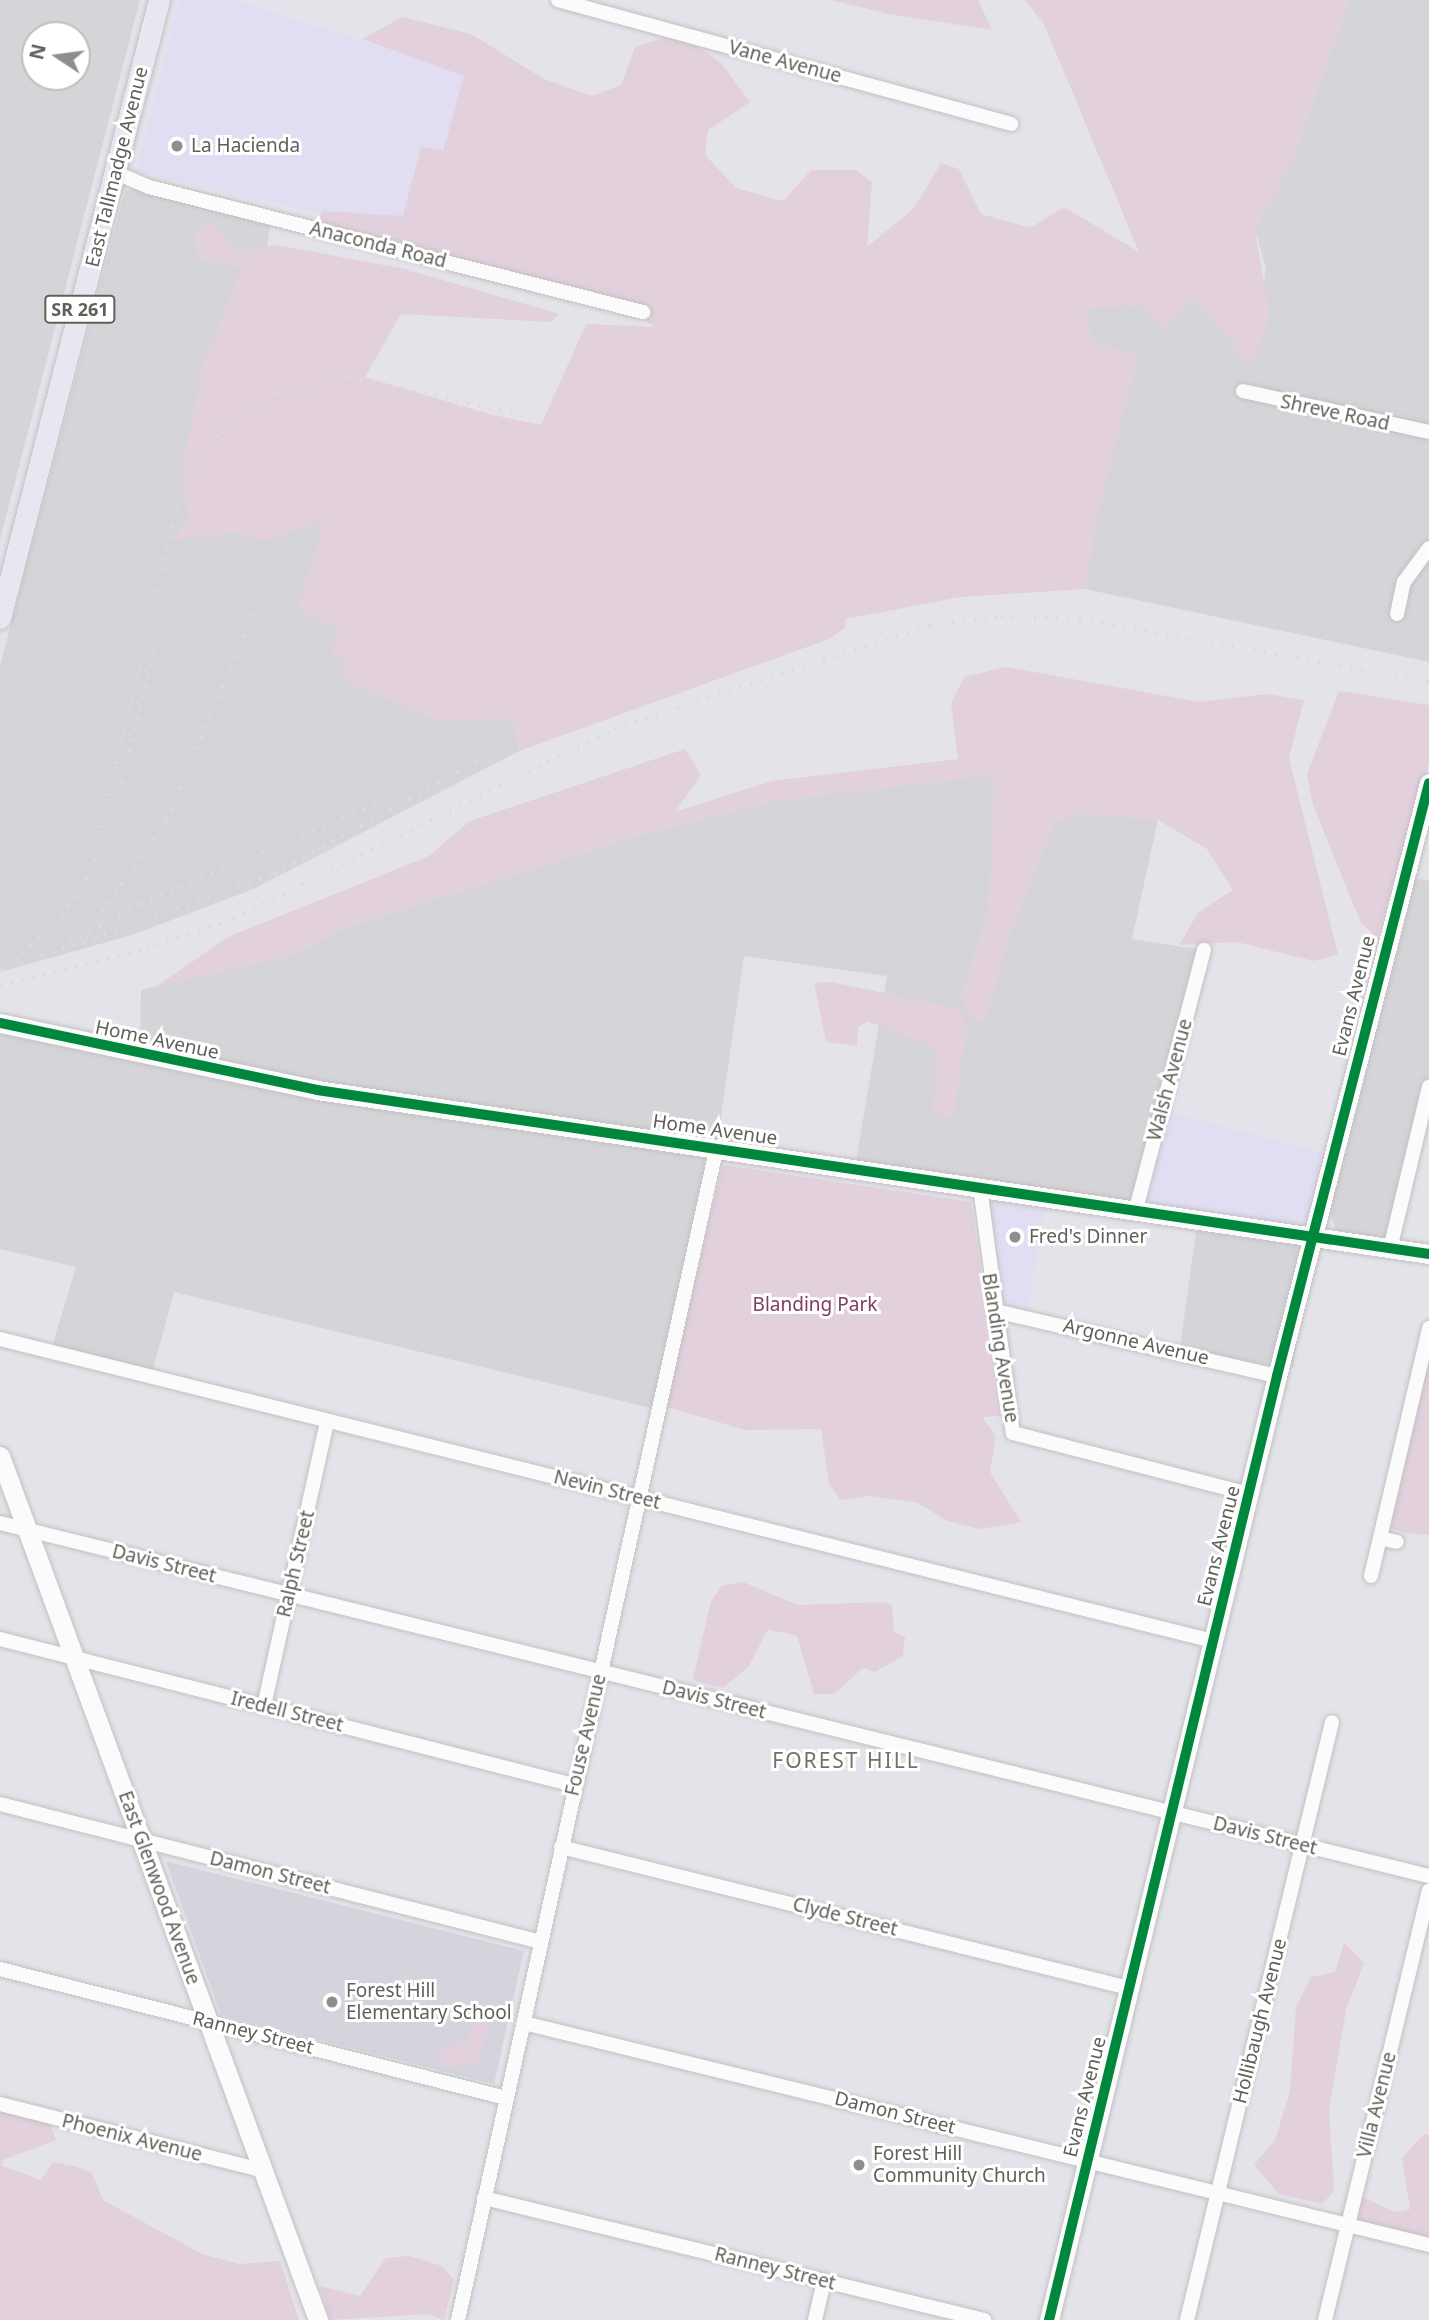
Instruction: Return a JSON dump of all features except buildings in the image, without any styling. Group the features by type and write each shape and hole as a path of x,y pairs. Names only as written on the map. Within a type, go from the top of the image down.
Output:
{"main road":[{"name":"East Tallmadge Avenue","path":"0,618 159,0"}],"street":[{"name":"Vane Avenue","path":"558,0 1011,124"},
{"name":"Anaconda Road","path":"116,173 149,187 643,312"},
{"name":"Shreve Road","path":"1243,391 1429,432"},
{"path":"1398,614 1404,582 1429,548"},
{"name":"Evans Avenue","path":"1049,2320 1277,1376 1429,783"},
{"name":"Walsh Avenue","path":"1136,1209 1204,950"},
{"name":"Home Avenue","path":"0,1023 317,1090 1429,1254"},
{"path":"1390,1249 1429,1087"},
{"name":"Fouse Avenue","path":"458,2320 716,1150"},
{"name":"Blanding Avenue","path":"979,1187 1010,1421 1021,1439 1249,1494"},
{"name":"Argonne Avenue","path":"995,1311 1277,1376"},
{"path":"1371,1576 1429,1328"},
{"name":"Nevin Street","path":"0,1339 1213,1641"},
{"name":"Ralph Street","path":"264,1706 327,1421"},
{"name":"East Glenwood Avenue","path":"0,1456 318,2320"},
{"name":"Davis Street","path":"0,1522 600,1673 1429,1876"},
{"path":"1380,1538 1397,1542"},
{"name":"Iredell Street","path":"0,1639 574,1785"},
{"name":"Hollibaugh Avenue","path":"1188,2320 1332,1723"},
{"name":"Damon Street","path":"0,1804 541,1942"},
{"name":"Clyde Street","path":"561,1847 1129,1987"},
{"name":"Villa Avenue","path":"1325,2320 1429,1890"},
{"name":"Ranney Street","path":"0,1969 506,2098"},
{"name":"Damon Street","path":"524,2023 1429,2245"},
{"name":"Phoenix Avenue","path":"0,2104 264,2171"},
{"name":"Ranney Street","path":"484,2197 984,2320"},
{"path":"815,2320 824,2281"}],"shaded area":[{"path":"0,0 140,0 0,540"},
{"path":"179,0 235,0 465,74 442,152 420,146 399,231 136,172"},
{"path":"1349,0 1429,0 1429,662 1085,589 1095,525 1138,356 1091,342 1085,308 1141,305 1175,312 1192,296 1252,366 1266,268 1255,230 1294,156"},
{"path":"140,189 270,226 267,247 239,252 208,219 195,237 200,259 243,267 203,367 275,450 504,661 519,751 254,889 132,935 0,972 0,666 125,191"},
{"path":"995,774 989,911 962,995 984,1020 1008,937 1054,822 1081,813 1158,820 1132,939 1204,950 1136,1209 854,1173 887,976 744,956 716,1150 659,1410 174,1292 151,1377 50,1353 76,1267 0,1249 0,1023 140,1053 141,990 293,955 349,926 637,836 774,801"},
{"path":"1415,878 1429,881 1429,1100 1389,1242 1336,1230 1325,1198"},
{"path":"1163,1111 1332,1155 1312,1236 1136,1209"},
{"path":"980,1187 1047,1197 1026,1318 995,1311"},
{"path":"1198,1219 1312,1235 1293,1368 1179,1352"},
{"path":"166,1861 524,1951 494,2084 221,2015"}],"green space":[{"path":"831,0 978,0 992,30 889,14"},
{"path":"1025,0 1349,0 1294,156 1255,230 1270,317 1252,366 1192,297 1165,331 1141,305 1085,308 1091,342 1139,356 1095,525 1085,589 961,597 845,619 845,628 829,639 519,751 513,719 438,721 342,680 348,660 331,656 338,628 297,611 324,520 265,541 234,532 174,541 189,516 181,474 203,366 243,267 200,259 195,237 208,219 239,252 276,245 405,269 559,314 552,322 401,314 365,377 489,414 541,425 586,324 655,327 606,296 317,224 322,211 403,216 421,146 443,151 464,76 362,39 402,17 471,34 544,79 592,96 621,85 635,47 680,33 721,63 750,102 708,130 705,155 736,188 783,201 811,170 856,170 872,182 867,247 914,208 941,163 959,169 981,214 1030,228 1064,207 1139,252 1044,24"},
{"path":"1006,667 1199,702 1267,694 1304,700 1289,758 1338,954 1314,961 1237,942 1179,945 1198,913 1233,890 1207,849 1158,820 1081,813 1054,822 1008,937 984,1020 970,1021 962,995 989,911 995,774 774,801 637,836 349,926 293,955 154,988 228,937 429,856 470,821 685,749 701,775 675,812 772,781 958,759 951,703 964,677"},
{"path":"1339,691 1429,705 1429,763 1377,937 1361,923 1313,805 1307,774"},
{"path":"831,982 961,1009 967,1030 953,1118 931,1112 938,1072 933,1047 868,1021 858,1027 857,1046 826,1042 814,983"},
{"name":"Blanding Park","path":"723,1165 971,1202 1001,1416 982,1417 996,1436 990,1472 1021,1522 980,1529 947,1521 918,1503 870,1496 840,1500 829,1483 821,1429 745,1430 664,1406"},
{"path":"1429,1350 1429,1535 1406,1533 1391,1528"},
{"path":"743,1582 798,1605 885,1602 892,1606 894,1632 905,1637 903,1656 875,1672 863,1668 834,1694 814,1694 797,1636 768,1629 749,1666 723,1688 698,1682 693,1679 711,1601 722,1586"},
{"path":"1344,1943 1364,1963 1346,2010 1329,2111 1334,2191 1322,2204 1279,2194 1254,2165 1275,2140 1290,2092 1296,2007 1311,1977 1335,1972"},
{"path":"476,2010 492,2015 479,2063 440,2068 439,2054 467,2039"},
{"path":"0,2107 49,2121 56,2140 3,2160 2,2166 41,2180 53,2162 74,2166 92,2173 103,2200 202,2254 239,2264 280,2261 299,2320 0,2320"},
{"path":"1423,2135 1429,2135 1429,2237 1362,2222 1354,2216 1361,2196 1395,2212 1410,2209 1402,2158"},
{"path":"409,2256 442,2266 454,2280 444,2320 428,2314 330,2320 320,2286 360,2296 386,2258"}],"railway":[{"path":"13,960 55,925 91,871 178,502 196,463 221,432 279,392 349,377 529,417"},
{"path":"96,921 167,820 252,615"},
{"path":"0,985 146,949 233,919 614,729 930,625 1001,617 1080,619 1429,682"},
{"path":"119,794 154,651"},
{"path":"0,971 274,874 485,757"},
{"path":"70,942 140,904 385,800"}],"cycle path":[{"path":"1049,2320 1277,1376 1429,783"},
{"path":"0,1023 317,1090 1429,1254"}],"place":[{"name":"La Hacienda","path":"177,146"},
{"name":"Fred's Dinner","path":"1015,1237"},
{"name":"Forest Hill Elementary School","path":"332,2002"},
{"name":"Forest Hill Community Church","path":"859,2165"}],"district":[{"name":"FOREST HILL","path":"846,1760"}]}
